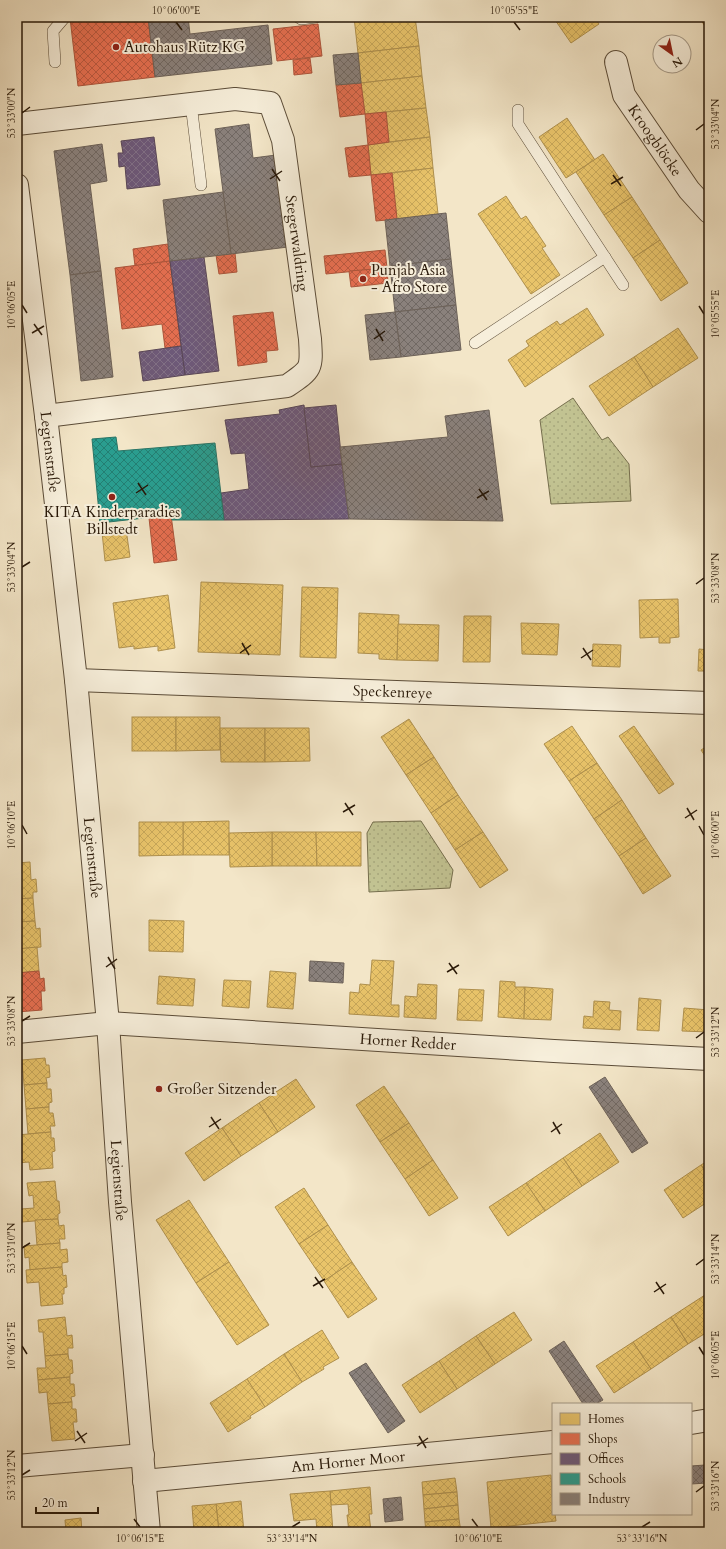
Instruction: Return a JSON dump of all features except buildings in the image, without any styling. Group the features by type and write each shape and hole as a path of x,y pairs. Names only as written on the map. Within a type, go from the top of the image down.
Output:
{"street":[{"name":"Kroogblöcke","path":"616,62 624,95 689,190 709,212"},
{"name":"Stegerwaldring","path":"17,124 235,99 270,102 283,140 310,339 312,361 306,374 287,386 46,416"},
{"name":"Legienstraße","path":"17,185 46,416 76,680 108,1023 120,1202 149,1532"},
{"name":"Speckenreye","path":"76,680 709,703"},
{"name":"Horner Redder","path":"17,1032 108,1023 554,1051 709,1059"},
{"path":"692,1423 709,1420"},
{"name":"Am Horner Moor","path":"144,1481 552,1442"},
{"path":"17,1466 143,1455"}],"lane":[{"path":"55,62 53,31 65,17"},
{"path":"298,17 300,20 316,17"},
{"path":"191,104 201,185"},
{"path":"518,110 518,124 623,285"},
{"path":"475,343 605,257"}],"green space":[{"path":"573,398 602,440 608,437 629,464 631,501 551,504 540,420"},
{"path":"421,821 453,870 450,888 369,892 367,833 373,822"}],"place":[{"name":"Autohaus Rütz KG","path":"116,47"},
{"name":"Punjab Asia - Afro Store","path":"363,279"},
{"name":"KITA Kinderparadies Billstedt","path":"112,497"},
{"name":"Großer Sitzender","path":"159,1089"}]}
